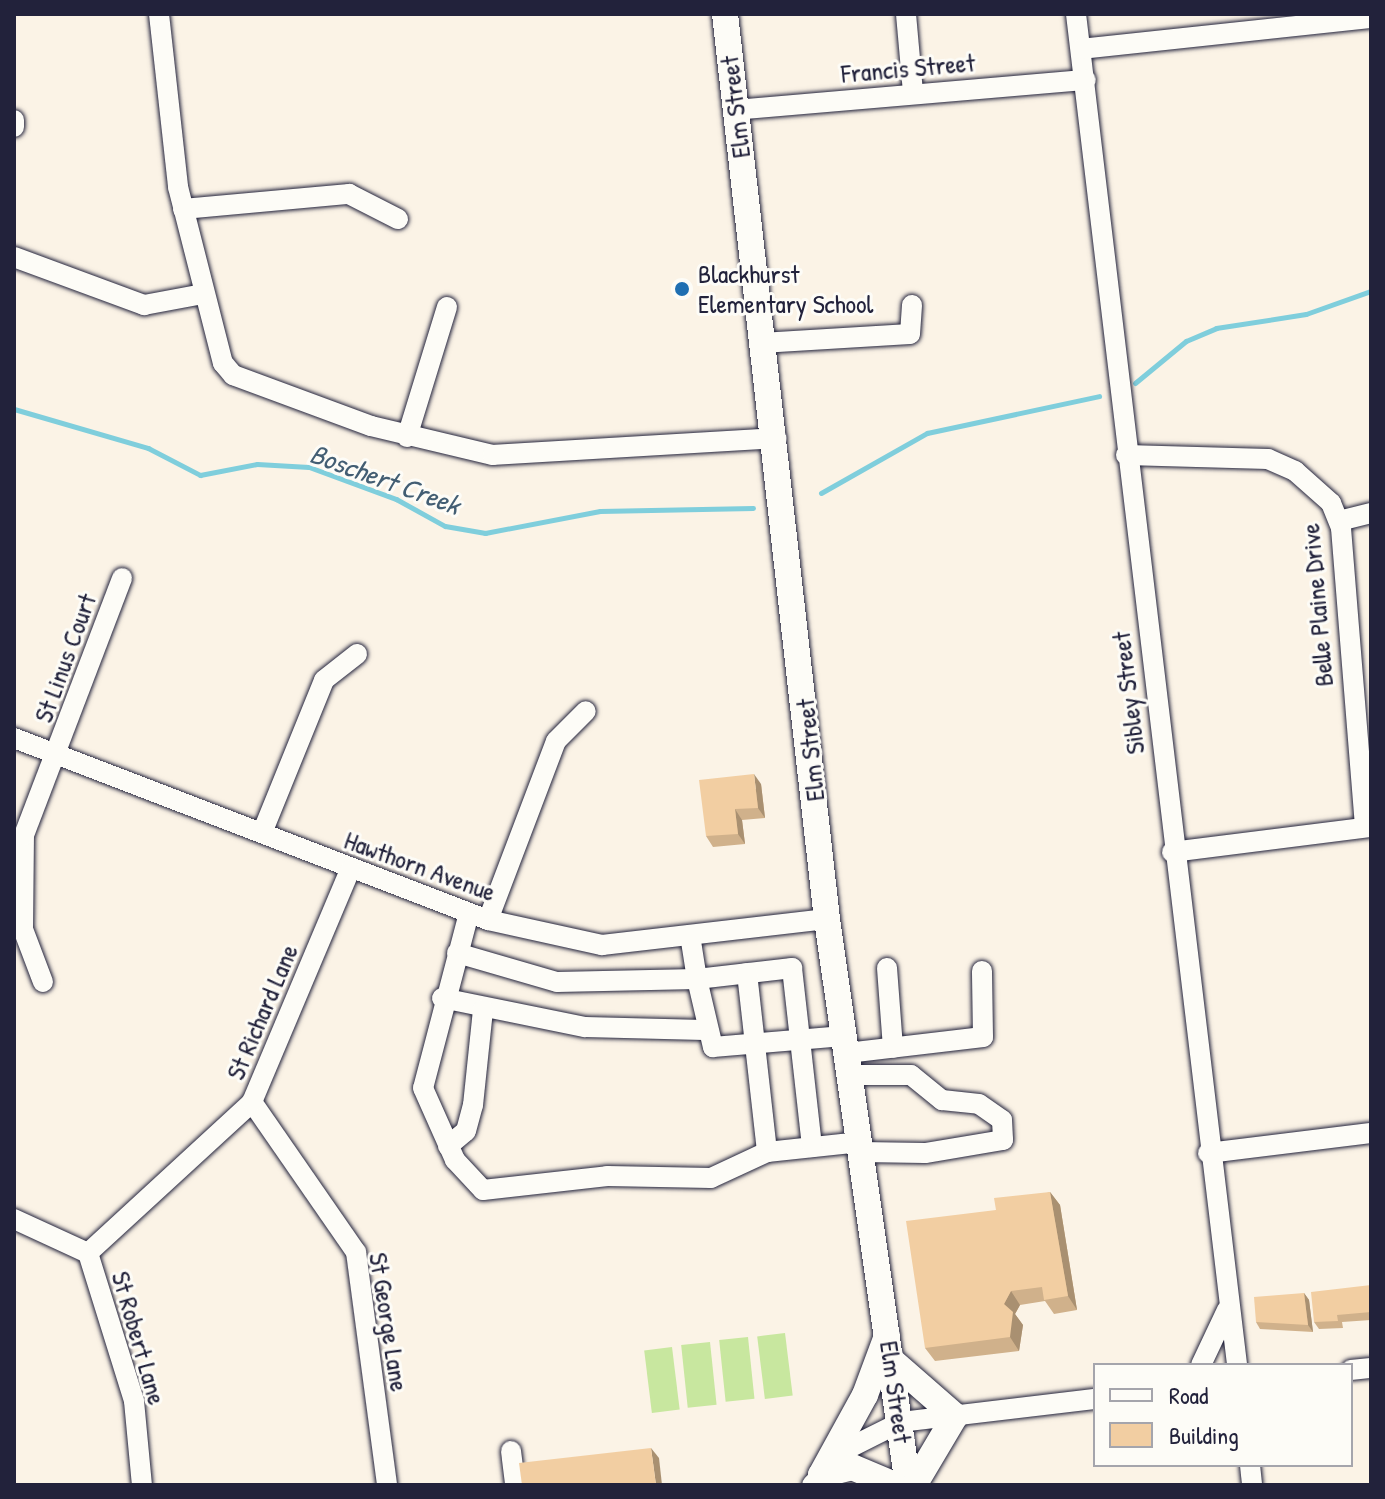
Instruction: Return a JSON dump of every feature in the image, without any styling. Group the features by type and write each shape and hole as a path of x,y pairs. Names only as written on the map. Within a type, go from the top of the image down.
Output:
{"main road":[{"name":"Elm Street","path":"725,14 761,343 776,438 827,919 911,1485"},
{"path":"816,1480 865,1395 888,1333"},
{"path":"892,1361 955,1416 911,1485"},
{"path":"816,1480 852,1467 895,1485"}],"street":[{"path":"159,14 183,209 203,294 233,375 407,437 493,455 776,438"},
{"path":"906,14 913,93"},
{"name":"Sibley Street","path":"1076,14 1086,80 1172,852 1237,1363"},
{"path":"1081,49 1371,18"},
{"name":"Francis Street","path":"734,110 1086,80"},
{"path":"14,120 14,127"},
{"path":"183,209 349,194 398,219"},
{"path":"14,257 144,305 203,294"},
{"path":"761,343 895,338 910,334 912,305"},
{"path":"407,437 447,307"},
{"name":"Belle Plaine Drive","path":"1126,455 1268,459 1310,482 1339,521 1368,827"},
{"path":"1339,521 1371,513"},
{"name":"St Linus Court","path":"43,982 23,929 24,835 57,756 122,578"},
{"path":"262,833 324,680 357,654"},
{"path":"586,711 556,741 478,916 457,953 442,998 423,1088 448,1146 483,1190 607,1176 711,1178 767,1152 812,1147 860,1147 925,1153 1003,1140 1002,1120 990,1110 942,1100 911,1075 799,1042 713,1047 704,1030 690,935"},
{"name":"Hawthorn Avenue","path":"14,738 350,870 478,916 602,945 827,919"},
{"path":"1172,852 1368,827"},
{"name":"St Richard Lane","path":"88,1253 252,1102 350,870"},
{"path":"457,953 557,982 697,979 792,968 812,1147"},
{"path":"887,968 893,1048"},
{"path":"847,1055 983,1037 982,971"},
{"path":"747,973 767,1152"},
{"path":"442,998 483,1010 614,1030 704,1030"},
{"path":"448,1146 466,1131 473,1105 483,1010"},
{"name":"St George Lane","path":"252,1102 356,1252 387,1485"},
{"path":"1208,1153 1371,1133"},
{"path":"14,1219 88,1253"},
{"name":"St Robert Lane","path":"88,1253 134,1401 142,1485"},
{"path":"1202,1363 1229,1306"},
{"path":"816,1480 847,1449 901,1422 1093,1399"},
{"path":"511,1451 515,1485"}],"green space":[{"path":"785,1333 793,1396 765,1399 757,1336"},
{"path":"748,1337 754,1399 726,1402 719,1340"},
{"path":"710,1342 717,1405 688,1408 681,1345"},
{"path":"672,1347 680,1410 652,1413 644,1350"}],"building":[{"path":"754,774 758,808 735,809 738,834 706,836 699,780"},
{"path":"1050,1192 1068,1296 1044,1300 1042,1287 1011,1291 1004,1304 1013,1312 1010,1337 925,1348 906,1221 996,1210 994,1198"},
{"path":"1371,1285 1371,1312 1337,1315 1338,1321 1314,1322 1311,1292"},
{"path":"1304,1293 1308,1325 1256,1322 1254,1297"},
{"path":"651,1448 656,1485 522,1485 519,1463"}],"waterway":[{"name":"Boschert Creek","path":"1135,383 1186,341 1216,328 1306,314 1371,291"},
{"name":"Boschert Creek","path":"821,493 927,433 1099,396"},
{"name":"Boschert Creek","path":"14,409 148,448 200,475 257,464 309,467 396,499 445,526 485,533 600,511 753,508"}],"place":[{"name":"Blackhurst Elementary School","path":"682,289"}]}
